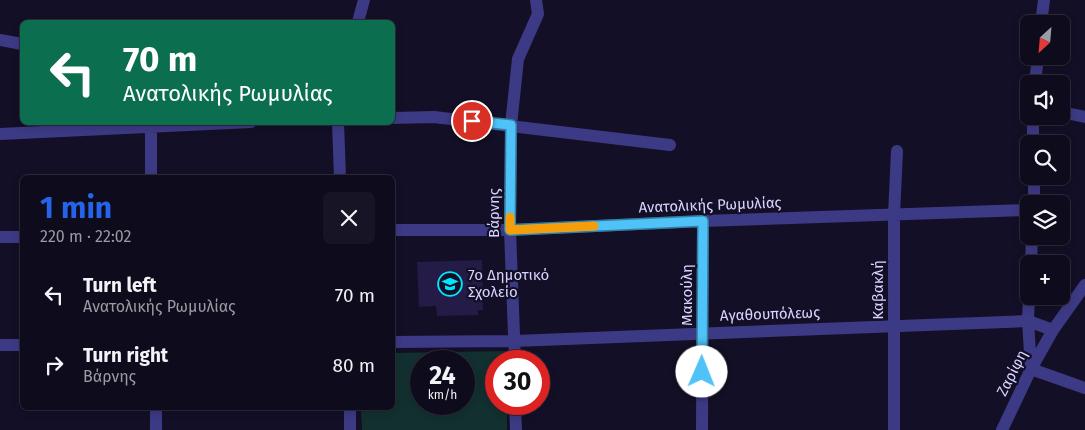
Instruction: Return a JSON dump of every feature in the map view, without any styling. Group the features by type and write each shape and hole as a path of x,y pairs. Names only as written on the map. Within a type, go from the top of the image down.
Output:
{"street":[{"path":"359,20 364,0"},
{"name":"Βάρνης","path":"514,350 510,230 511,125 518,59 538,14 536,0"},
{"path":"1042,15 1044,0"},
{"path":"0,40 20,44"},
{"path":"1070,114 1085,118"},
{"path":"395,118 434,117 670,145"},
{"path":"0,134 151,125 151,175"},
{"path":"338,125 340,175"},
{"name":"Καβακλή","path":"894,430 894,215 897,151"},
{"name":"Ανατολικής Ρωμυλίας","path":"395,230 510,230 703,221 1020,210"},
{"name":"Μακούλη","path":"702,430 703,221"},
{"path":"0,237 20,237"},
{"name":"Ζαρίφη","path":"1002,430 1031,369 1053,330 1084,287"},
{"path":"1029,305 1031,369 1085,388"},
{"path":"1028,321 1053,330"},
{"name":"Αγαθουπόλεως","path":"395,342 514,341 703,332 1028,321"},
{"path":"0,345 20,345"},
{"path":"156,410 156,430"},
{"path":"350,410 350,430"},
{"path":"515,415 516,430"}],"green space":[{"path":"485,351 485,415 507,415 507,430 362,430 361,410 395,410 395,353 410,353 410,415 475,415 475,352"}],"building":[{"name":"7ο Δημοτικό Σχολείο","path":"482,260 483,310 478,310 478,315 437,316 436,306 419,307 417,262"}],"slow traffic":[{"path":"510,217 510,230 594,226"}],"place":[{"name":"7ο Δημοτικό Σχολείο","path":"450,284"}],"route":[{"path":"472,121 511,125 510,230 703,221 702,372"}]}
